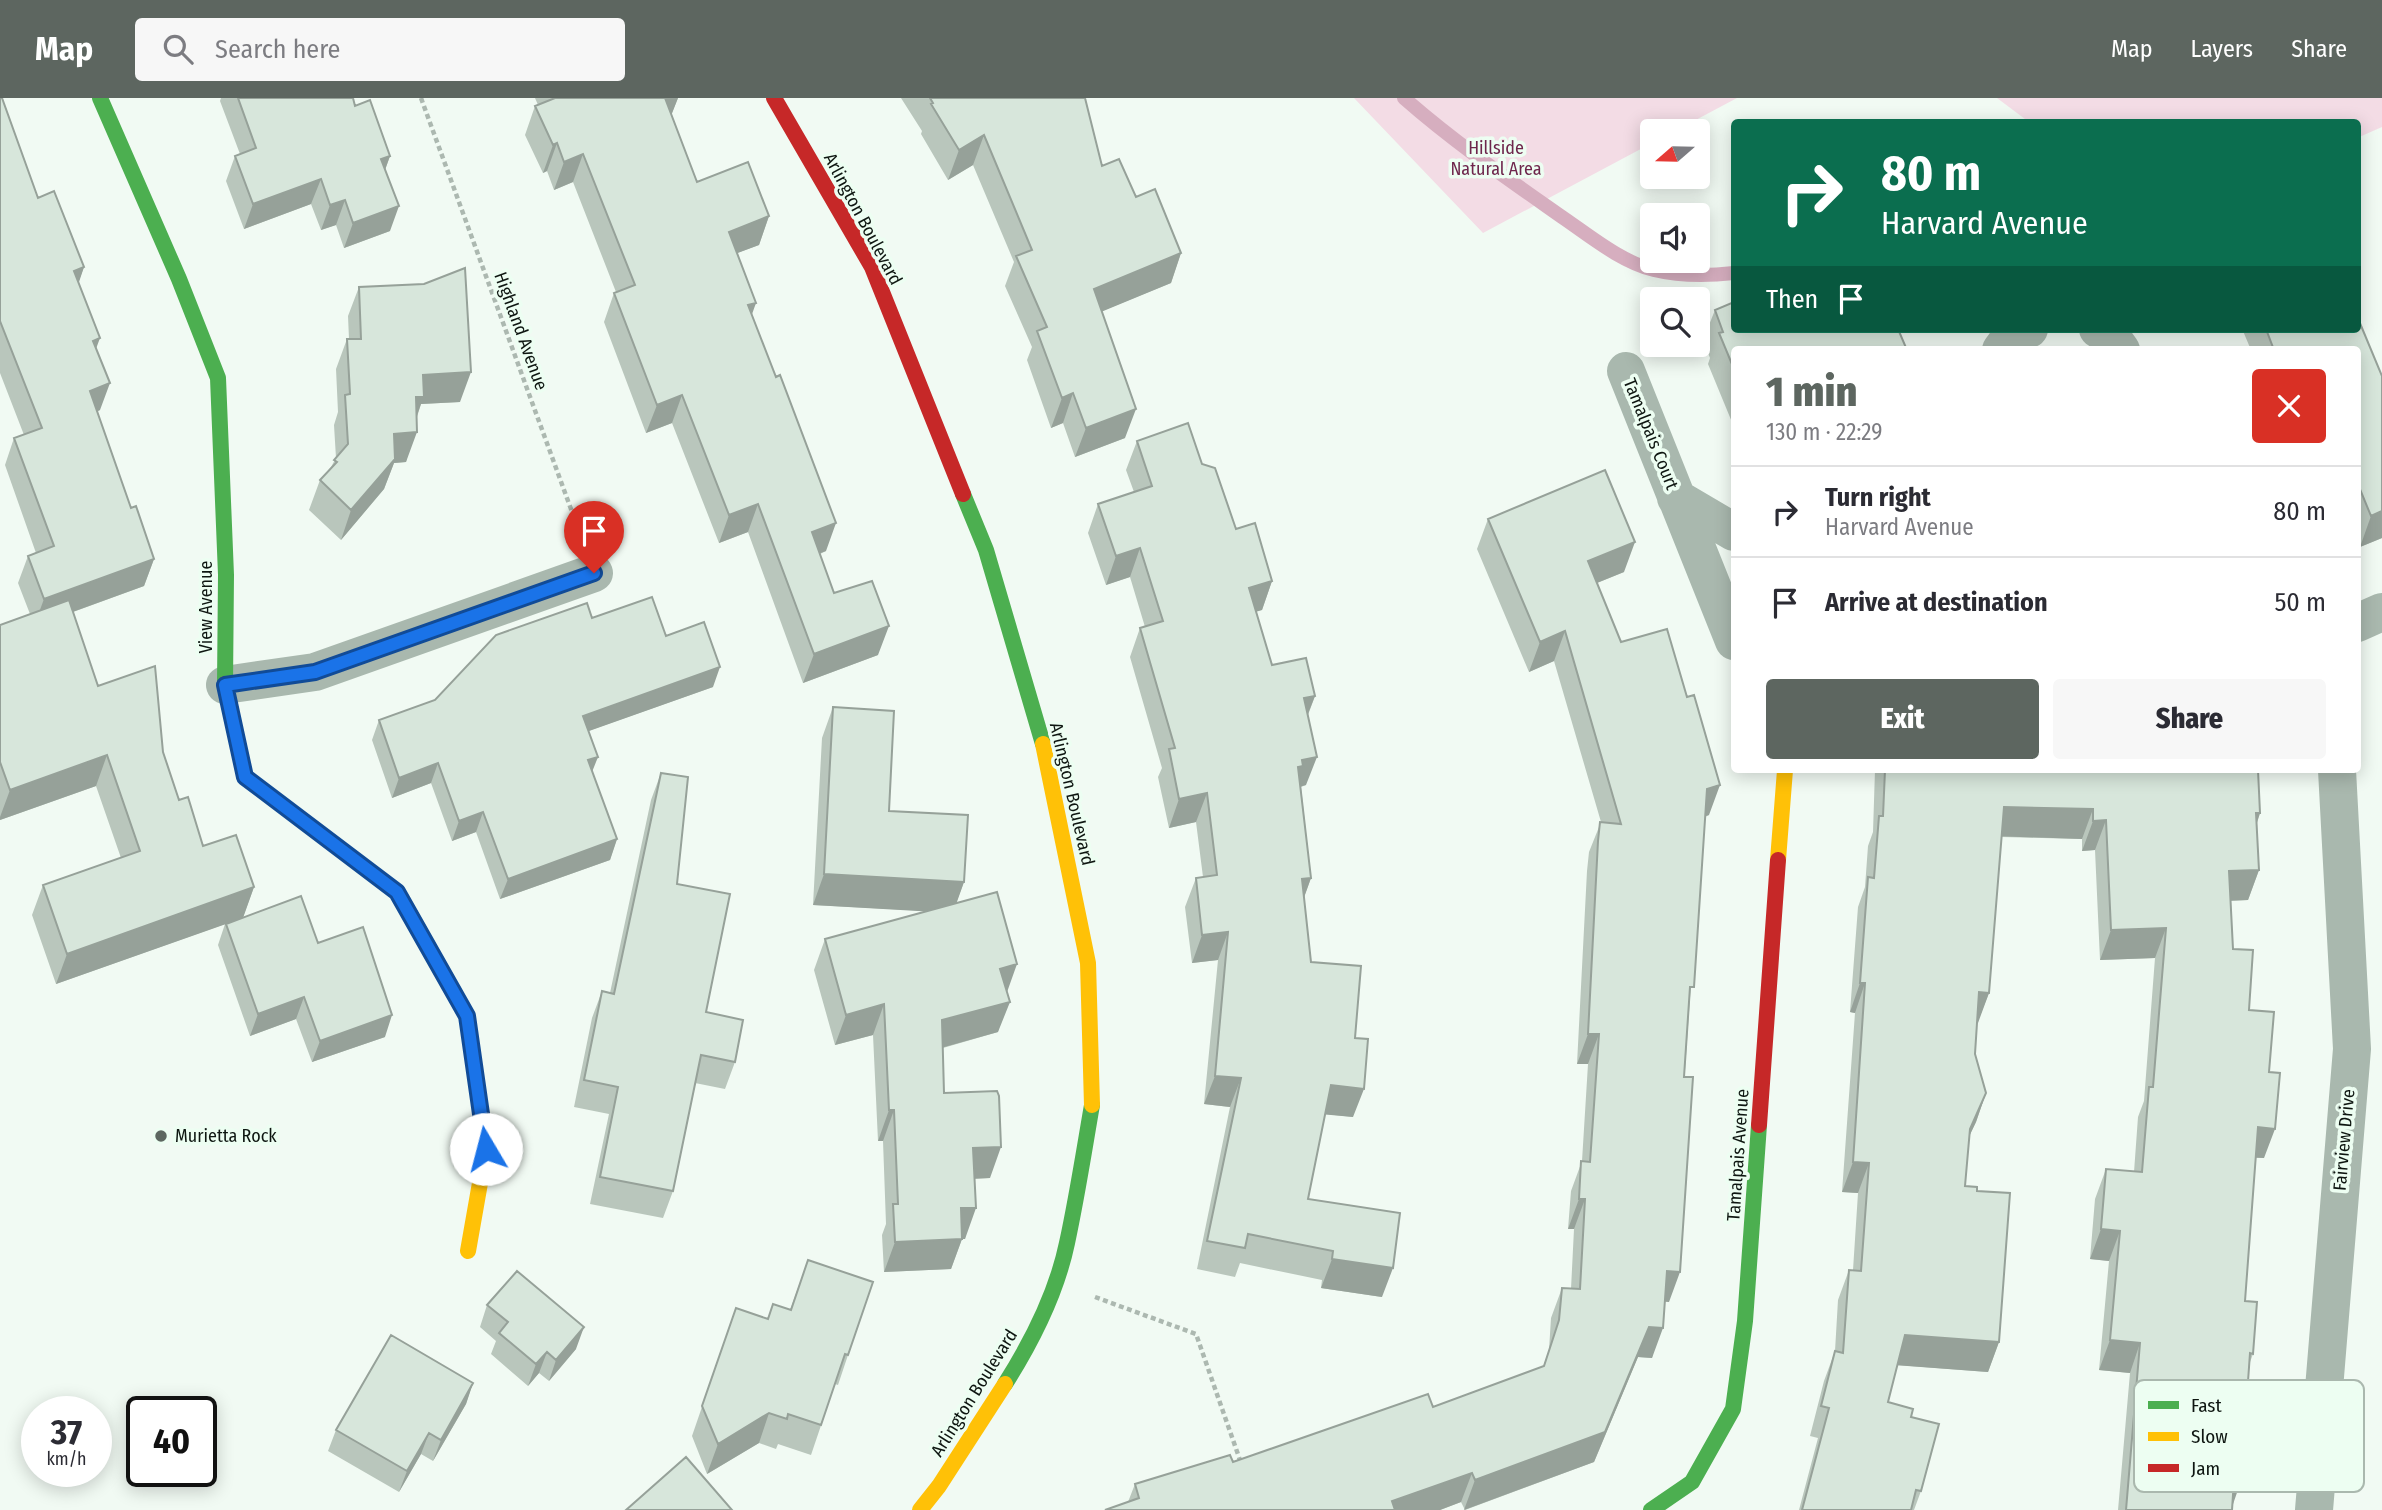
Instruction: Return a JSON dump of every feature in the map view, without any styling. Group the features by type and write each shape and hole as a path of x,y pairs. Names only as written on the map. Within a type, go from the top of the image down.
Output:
{"street":[{"name":"View Avenue","path":"100,98 179,279 218,379 226,575 225,685 245,777 397,892 467,1016 486,1149 468,1251"},
{"name":"Arlington Boulevard","path":"774,98 872,267 986,550 1048,761 1088,964 1093,1100 1067,1245 1055,1282 1025,1353 939,1486 920,1510"},
{"path":"2004,346 2012,335 2018,333"},
{"name":"Tamalpais Court","path":"1626,371 1731,634"},
{"name":"Tamalpais Court","path":"1676,498 1731,530"},
{"path":"225,685 315,672 594,573"},
{"path":"2361,621 2382,612"},
{"name":"Tamalpais Avenue","path":"1651,1510 1692,1482 1733,1409 1745,1321 1785,773"},
{"name":"Fairview Drive","path":"2325,1380 2352,1049 2337,773"},
{"name":"Fairview Drive","path":"2314,1510 2315,1492"}],"path":[{"name":"Highland Avenue","path":"421,98 594,573"},
{"path":"1055,1282 1196,1334 1244,1472"}],"green space":[{"name":"Hillside Natural Area","path":"1354,98 1737,98 1698,119 1640,119 1640,149 1483,233"},
{"path":"1997,98 2382,98 2382,127 2361,136 2361,119 2025,119"}],"building":[{"path":"0,98 38,198 54,191 84,267 74,271 100,338 93,341 110,383 90,391 131,508 136,506 154,559 44,599 28,556 54,546 14,438 42,428 0,321"},
{"path":"238,98 353,98 355,106 370,100 390,156 381,159 399,206 353,223 345,200 330,205 321,179 253,204 235,156 256,148"},
{"path":"555,98 665,98 697,182 748,162 769,216 729,232 756,303 748,305 776,377 780,375 836,523 812,532 834,593 872,581 889,626 814,654 758,504 729,515 682,395 657,405 614,293 635,285 583,154 564,162 557,143 553,145 535,106"},
{"path":"930,98 1085,98 1102,166 1119,159 1136,197 1155,189 1181,253 1094,289 1136,409 1086,428 1073,393 1062,398 1037,331 1047,327 1016,256 1032,250 984,135 959,150"},
{"path":"465,268 471,372 423,375 424,397 416,397 417,432 394,434 395,459 351,510 320,480 337,462 334,460 348,444 345,395 350,394 347,339 361,339 359,287 424,284"},
{"path":"1731,303 1731,333 1900,333 1905,346 1731,346 1731,362 1719,333 1723,332 1715,310"},
{"path":"2361,326 2382,376 2382,511 2371,516 2361,492 2361,346 2272,346 2268,333 2361,333"},
{"path":"1188,423 1202,464 1215,468 1236,529 1255,523 1272,581 1249,588 1272,665 1306,658 1315,696 1304,698 1317,757 1302,760 1303,766 1298,767 1311,878 1302,879 1311,962 1361,966 1355,1038 1368,1039 1364,1089 1331,1085 1308,1199 1400,1213 1393,1268 1332,1259 1333,1251 1248,1234 1245,1248 1207,1241 1241,1078 1215,1076 1228,932 1202,935 1196,878 1217,875 1207,793 1179,799 1169,749 1175,748 1140,628 1163,621 1140,548 1116,556 1098,504 1152,486 1137,441"},
{"path":"1605,470 1635,542 1588,561 1621,642 1667,629 1687,697 1694,695 1720,785 1707,789 1694,987 1690,987 1684,1077 1693,1077 1680,1272 1667,1271 1663,1328 1649,1327 1605,1432 1475,1480 1472,1473 1392,1501 1395,1510 1105,1510 1139,1498 1135,1484 1230,1455 1233,1462 1428,1394 1433,1407 1544,1366 1559,1320 1562,1288 1580,1289 1585,1199 1579,1199 1581,1161 1590,1162 1599,1034 1588,1034 1598,841 1600,822 1621,824 1565,631 1540,642 1488,519"},
{"path":"652,597 666,636 704,622 720,667 583,716 598,757 588,760 617,839 508,879 483,812 459,821 438,763 399,778 379,720 435,700 496,635 587,603 592,618"},
{"path":"69,600 98,686 155,666 163,752 179,800 188,797 203,846 236,835 254,887 67,954 43,885 140,851 107,755 10,790 0,762 0,625"},
{"path":"833,707 894,711 889,811 968,815 964,882 824,874"},
{"path":"661,773 688,777 677,884 730,894 706,1012 743,1020 735,1062 701,1055 673,1191 600,1177 618,1087 584,1080 602,991 614,994"},
{"path":"1885,773 2258,773 2260,813 2256,813 2259,870 2229,871 2233,949 2253,950 2249,1010 2274,1012 2269,1072 2280,1073 2275,1129 2258,1127 2245,1301 2257,1302 2253,1354 2250,1353 2248,1380 2137,1380 2140,1343 2110,1340 2120,1231 2101,1229 2106,1169 2142,1172 2149,1087 2153,1087 2166,928 2111,930 2106,820 2093,821 2093,809 2004,807 1989,993 1979,992 1975,1054 1986,1093 1970,1129 1965,1186 1977,1187 1977,1191 2010,1193 1999,1342 1905,1335 1888,1402 1913,1409 1911,1417 1939,1424 1921,1491 1916,1490 1911,1510 1802,1510 1829,1408 1821,1406 1835,1351 1843,1353 1849,1270 1861,1271 1869,1163 1853,1162 1865,983 1860,983 1868,877 1874,878 1879,816 1883,816"},
{"path":"997,892 1017,964 1000,969 1010,1002 942,1020 944,1093 997,1091 1001,1147 973,1148 976,1208 961,1208 962,1239 895,1242 893,1204 898,1204 894,1110 889,1110 884,1004 846,1015 825,939"},
{"path":"301,896 318,943 363,927 392,1015 320,1041 304,997 258,1014 226,924"},
{"path":"808,1260 873,1282 821,1425 788,1414 787,1419 769,1413 718,1444 702,1406 736,1308 768,1319 773,1304 791,1310"},
{"path":"517,1271 584,1327 556,1360 547,1352 536,1364 499,1333 508,1322 487,1305"},
{"path":"391,1335 473,1383 441,1440 429,1433 407,1471 336,1430"},
{"path":"2134,1415 2134,1492 2233,1492 2232,1510 2126,1510"},
{"path":"686,1457 732,1510 626,1510"}],"waterway":[{"path":"1404,98 1482,160 1618,255 1664,272 1694,275 1731,273"}],"traffic: fast":[{"path":"100,98 179,279 218,378 226,575 225,684"},
{"path":"963,494 986,550 1043,744"},
{"path":"1005,1384 1042,1316 1063,1261 1092,1105"},
{"path":"1651,1510 1692,1482 1733,1409 1745,1321 1759,1125"}],"traffic: slow":[{"path":"1043,744 1088,963 1092,1105"},
{"path":"1778,860 1785,773"},
{"path":"411,916 467,1016 486,1149 468,1251"},
{"path":"920,1510 939,1486 1005,1384"}],"traffic: jam":[{"path":"774,98 872,267 963,494"},
{"path":"225,684 245,777 397,892 411,916"},
{"path":"1759,1125 1778,860"}],"place":[{"name":"Murietta Rock","path":"161,1136"}],"route":[{"path":"486,1149 467,1016 397,892 245,777 225,685 315,672 594,573"}]}
